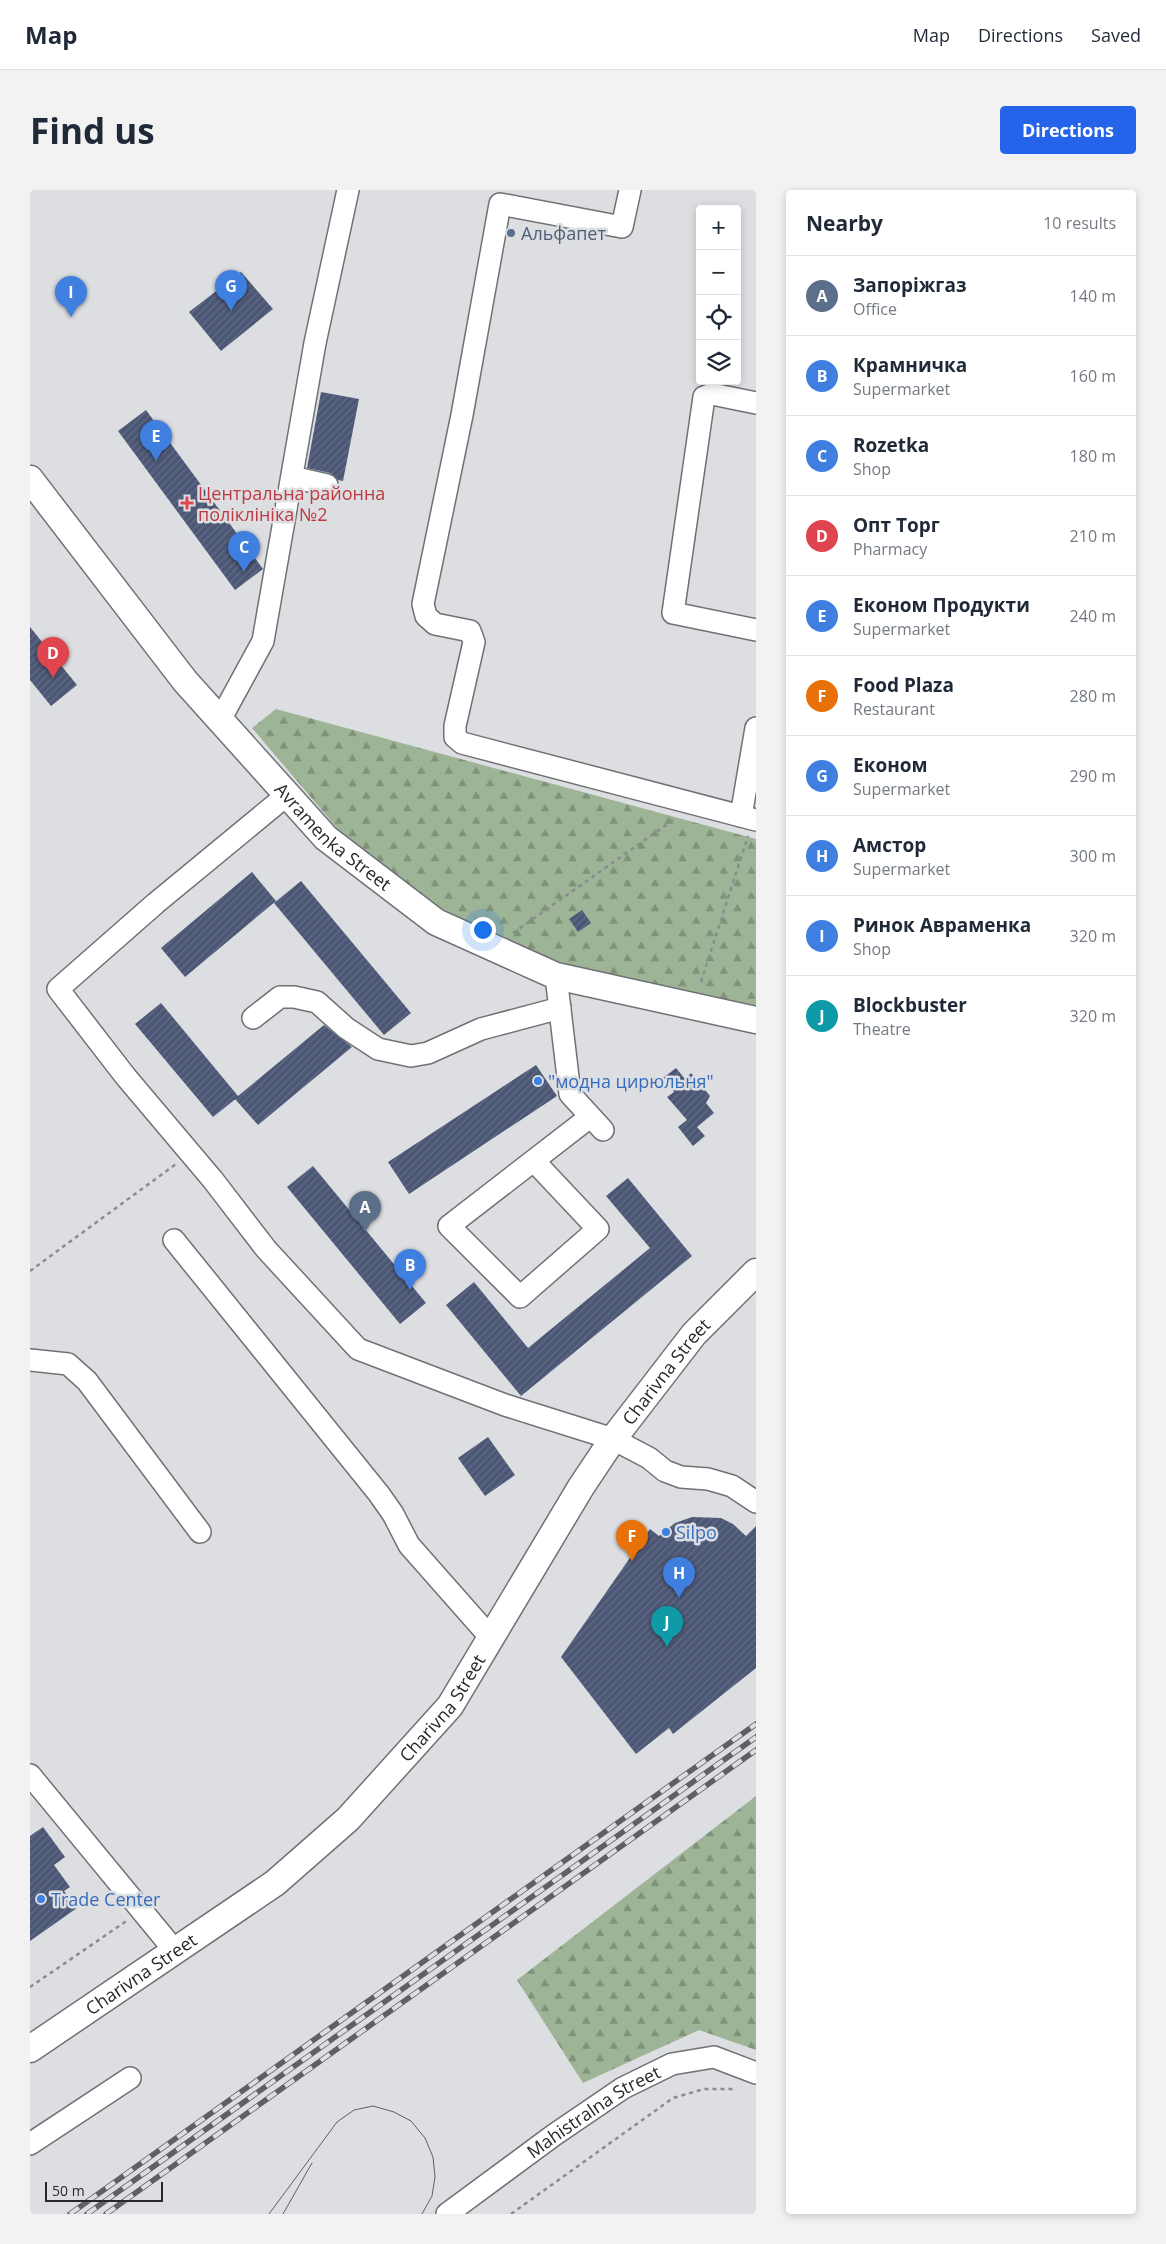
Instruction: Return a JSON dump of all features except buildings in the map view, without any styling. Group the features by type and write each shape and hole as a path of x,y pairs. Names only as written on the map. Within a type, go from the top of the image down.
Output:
{"main road":[{"name":"Avramenka Street","path":"30,479 185,681 326,838 436,922 556,976 756,1020"},
{"name":"Charivna Street","path":"30,2049 275,1884 348,1819 450,1706 581,1487 613,1439 694,1334 756,1272"}],"street":[{"path":"220,720 264,641 315,343 348,190"},
{"path":"630,190 622,227 500,204 462,415 423,604 426,616 435,624 470,631 474,636 455,726 455,737 462,743 750,819 756,728"},
{"path":"756,403 712,394 704,397 673,613 756,630"},
{"path":"292,477 327,485"},
{"path":"288,795 156,903 58,989 126,1077 190,1153 266,1250 358,1348 505,1405 613,1439 649,1458 665,1471 681,1476 708,1479 732,1486 756,1502"},
{"path":"534,1160 598,1229 520,1297 449,1226 534,1160 596,1124 570,1094 556,976"},
{"path":"253,1018 280,997 294,997 317,1002 346,1028 378,1049 411,1056 428,1053 481,1029 560,1008"},
{"path":"174,1240 379,1494 393,1514 409,1545 490,1638"},
{"path":"30,1360 68,1364 87,1381 200,1532"},
{"path":"32,1781 175,1951"},
{"name":"Mahistralna Street","path":"447,2214 554,2135 623,2088 672,2064 714,2058 756,2073"},
{"path":"30,2144 130,2078"}],"path":[{"path":"510,936 694,804"},
{"path":"701,982 750,819"},
{"path":"30,1271 190,1153"},
{"path":"30,1986 142,1911"},
{"path":"510,2214 673,2098 704,2089 733,2090"}],"green space":[{"path":"276,709 756,839 756,1008 554,965 425,900 342,834 252,728"},
{"path":"756,1796 756,2050 699,2030 583,2083 517,1980"}],"tram line":[{"path":"269,2214 337,2122 354,2110 373,2106 394,2112 411,2121 425,2138 433,2157 435,2177 432,2196 422,2214"},
{"path":"283,2214 312,2163"}],"railway":[{"path":"70,2214 756,1724"},
{"path":"87,2214 756,1737"},
{"path":"106,2214 756,1750"}],"place":[{"name":"Альфапет","path":"511,233"},
{"name":"Економ","path":"231,311"},
{"name":"Ринок Авраменка","path":"71,317"},
{"name":"Економ Продукти","path":"156,461"},
{"name":"Центральна районна поліклініка №2","path":"187,503"},
{"name":"Rozetka","path":"244,572"},
{"name":"Опт Торг","path":"53,678"},
{"name":"\"модна цирюльня\"","path":"538,1081"},
{"name":"Запоріжгаз","path":"365,1232"},
{"name":"Крамничка","path":"410,1290"},
{"name":"Silpo","path":"666,1532"},
{"name":"Food Plaza","path":"632,1561"},
{"name":"Амстор","path":"679,1598"},
{"name":"Blockbuster","path":"667,1647"},
{"name":"Trade Center","path":"41,1899"}]}
